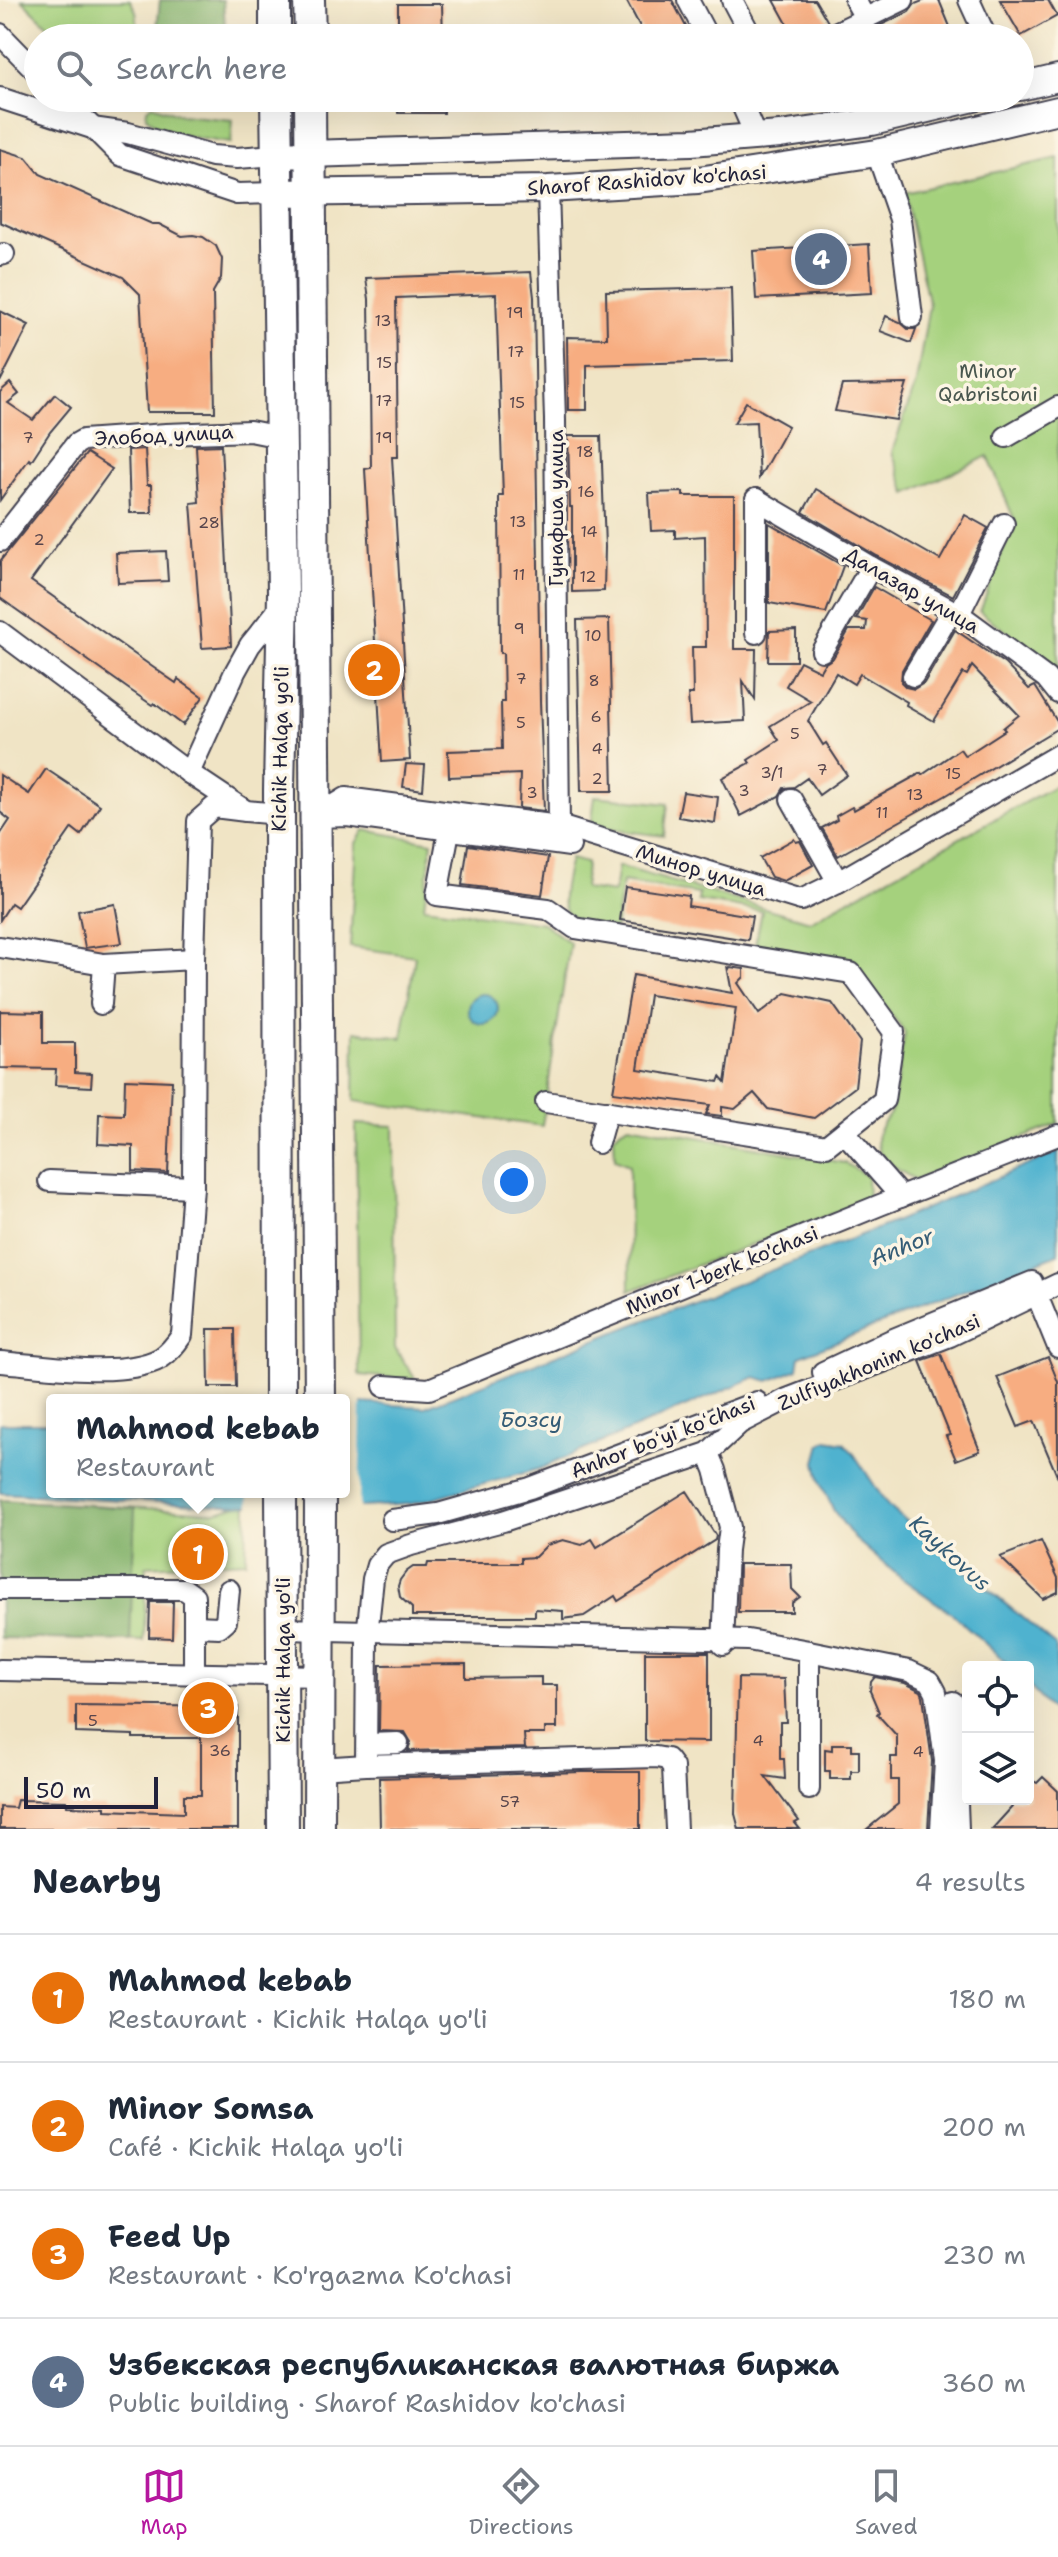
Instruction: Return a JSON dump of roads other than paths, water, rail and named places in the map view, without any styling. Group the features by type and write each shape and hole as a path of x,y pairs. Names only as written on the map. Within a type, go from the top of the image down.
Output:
{"highway":[{"path":"275,0 275,24"},
{"path":"309,0 310,24"},
{"name":"Kichik Halqa yo'li","path":"276,112 283,604 279,814 280,1391"},
{"name":"Kichik Halqa yo'li","path":"310,112 320,1392"},
{"path":"279,945 318,944"},
{"name":"Kichik Halqa yo'li","path":"281,1498 283,1829"},
{"name":"Kichik Halqa yo'li","path":"319,1829 320,1498"}],"main road":[{"path":"1034,84 1058,78"},
{"name":"Sharof Rashidov ko'chasi","path":"277,193 548,189 698,180 877,153 1058,110"},
{"name":"Sharof Rashidov ko'chasi","path":"276,155 613,145 756,137 872,122 914,112"}],"street":[{"path":"688,0 701,24"},
{"path":"732,0 745,24"},
{"path":"855,0 865,18"},
{"path":"853,24 903,0"},
{"path":"969,0 980,24"},
{"path":"0,34 24,59"},
{"path":"0,98 24,106"},
{"path":"43,112 92,128 128,133 212,156 276,155"},
{"path":"77,112 120,155 237,194 277,193"},
{"path":"745,112 756,137"},
{"path":"877,153 900,219 912,317"},
{"name":"Гунафша улица","path":"548,189 555,420 559,826"},
{"path":"1006,437 1058,407"},
{"name":"Элобод улица","path":"0,541 76,444 83,440 250,431 280,437"},
{"name":"Далазар улица","path":"756,633 756,499 871,567 956,612 1046,678 1058,693"},
{"path":"913,676 956,612 1004,524"},
{"path":"822,651 871,567"},
{"path":"189,773 250,645 283,604"},
{"path":"0,632 189,773 246,811"},
{"name":"Минор улица","path":"315,817 346,798 559,826 801,900 838,882 1058,755"},
{"path":"791,799 838,882"},
{"path":"0,1362 117,1370 153,1361 174,1347 182,1335 193,1187 198,821 214,807 279,814"},
{"path":"315,817 347,816 570,846"},
{"path":"449,831 437,895 548,909 575,928 851,973 894,1032 884,1100 826,1146 546,1102"},
{"path":"0,947 104,964 194,959"},
{"path":"101,1004 104,964"},
{"path":"598,1143 607,1111"},
{"path":"844,1132 901,1197"},
{"name":"Minor 1-berk ko'chasi","path":"384,1386 429,1389 1058,1135"},
{"path":"49,1181 193,1187"},
{"name":"Anhor boʻyi koʻchasi","path":"392,1520 438,1514 530,1488 770,1397 891,1340 1058,1272"},
{"name":"Zulfiyakhonim ko'chasi","path":"708,1453 740,1423 787,1399 950,1336 1058,1284"},
{"path":"1036,1293 1058,1347"},
{"path":"367,1755 368,1630 373,1579 377,1565 386,1554 503,1521 708,1453 730,1527 724,1643"},
{"path":"0,1589 184,1589 194,1596 194,1672"},
{"path":"195,1626 219,1627 226,1621 229,1590"},
{"path":"283,1629 724,1643 748,1640 909,1671 930,1681 936,1692 945,1761 941,1829"},
{"path":"809,1651 809,1789"},
{"path":"0,1670 320,1676"},
{"path":"953,1702 958,1829"},
{"path":"319,1768 398,1743"},
{"path":"367,1755 667,1759 673,1767 676,1829"}],"water":[{"path":"483,994 494,998 498,1009 494,1020 483,1024 472,1020 468,1009 472,998"},
{"name":"Бозсу","path":"1058,1152 1058,1254 800,1356 798,1369 769,1381 755,1377 539,1469 411,1504 363,1507 216,1505 90,1498 350,1498 350,1402 425,1407 894,1222"},
{"name":"Бозсу","path":"0,1423 46,1423 46,1496 0,1493"},
{"path":"827,1440 844,1443 888,1506 1056,1646 1058,1717 1034,1691 1034,1661 1004,1661 954,1615 901,1578 854,1538 834,1511 820,1481 816,1462 821,1444"}],"place":[{"name":"Узбекская республиканская валютная биржа","path":"821,259"},
{"name":"Minor Somsa","path":"374,670"},
{"name":"Mahmod kebab","path":"198,1554"},
{"name":"Feed Up","path":"208,1708"}],"park label":[{"name":"Minor Qabristoni","path":"988,382"}],"water label":[{"name":"Anhor","path":"902,1247"},
{"name":"Kaykovus","path":"950,1553"}]}
